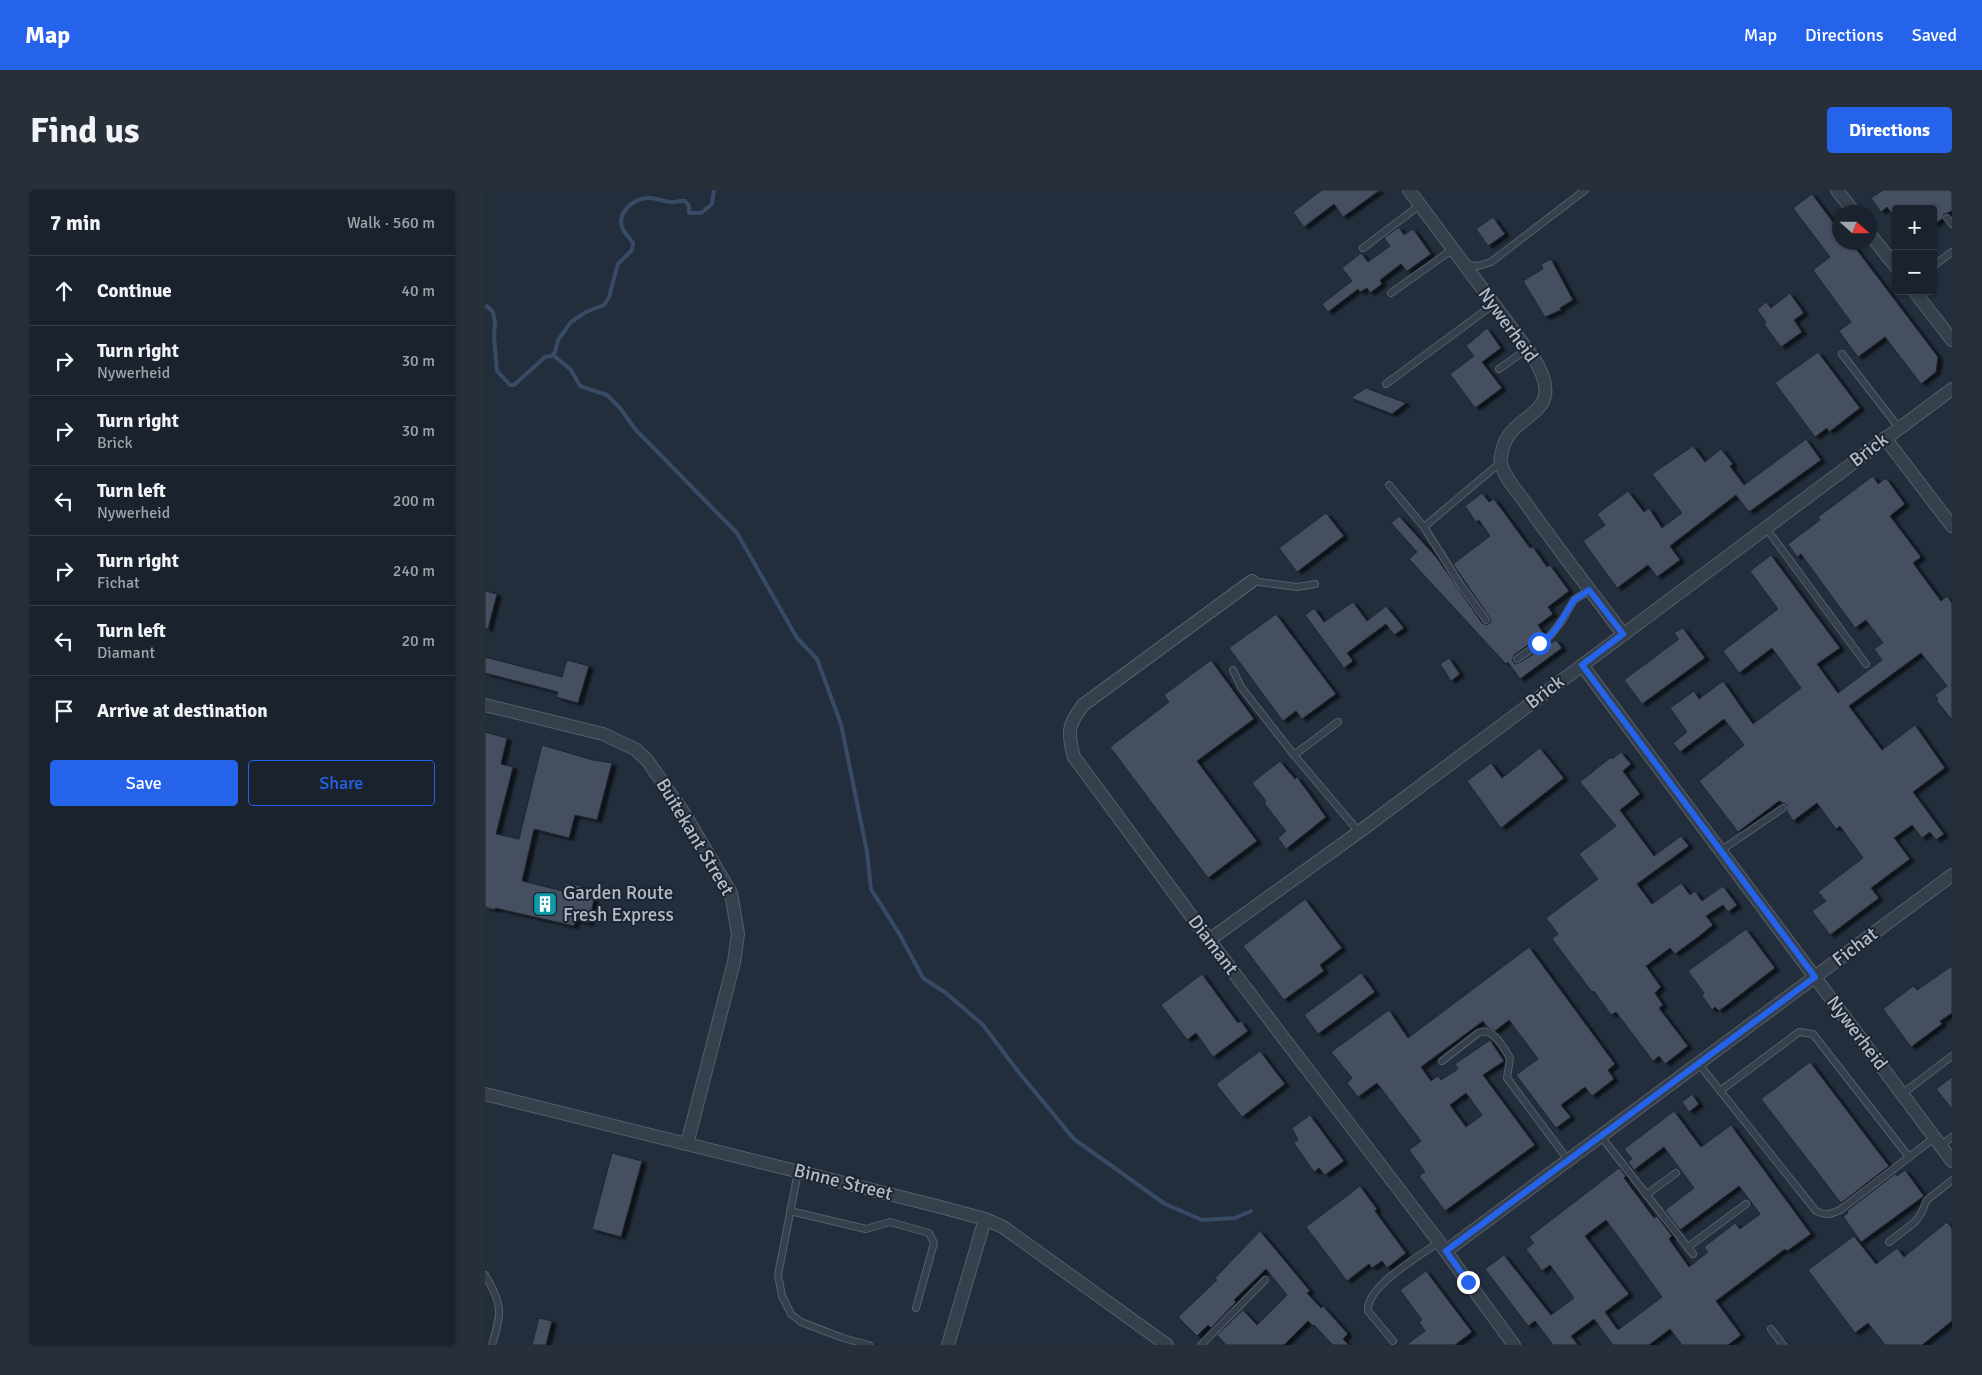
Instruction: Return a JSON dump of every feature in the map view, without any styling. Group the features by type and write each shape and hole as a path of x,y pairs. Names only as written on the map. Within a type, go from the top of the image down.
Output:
{"street":[{"name":"Nywerheid","path":"1409,190 1533,357 1544,377 1545,393 1541,407 1527,420 1517,425 1505,439 1501,462"},
{"path":"1837,190 1849,205"},
{"path":"1877,243 1892,262"},
{"path":"1917,295 1952,340"},
{"name":"Brick","path":"1209,940 1359,832 1952,389"},
{"path":"1885,438 1952,526"},
{"path":"1501,462 1511,482 1623,634"},
{"name":"Diamant","path":"1252,581 1083,705 1069,726 1069,740 1074,757 1209,940 1514,1345"},
{"name":"Nywerheid","path":"1582,665 1952,1162"},
{"name":"Buitekant Street","path":"485,705 603,734 635,749 657,773 684,813 731,893 738,934 734,962 687,1144"},
{"name":"Fichat","path":"1442,1247 1568,1160 1952,875"},
{"name":"Binne Street","path":"485,1094 985,1219 1003,1227 1167,1345"},
{"path":"948,1345 985,1219"}],"lane":[{"path":"1465,266 1478,266 1491,262 1585,190"},
{"path":"1363,248 1420,204"},
{"path":"1947,218 1952,224"},
{"path":"1391,293 1453,249"},
{"path":"1937,263 1952,252"},
{"path":"1387,384 1493,304"},
{"path":"1499,369 1527,349"},
{"path":"1842,354 1899,428"},
{"path":"1424,527 1501,462"},
{"path":"1389,485 1424,527 1486,620"},
{"path":"1766,528 1866,664"},
{"path":"1252,581 1297,587 1315,584"},
{"path":"1517,659 1551,635 1574,600 1589,590"},
{"path":"1233,670 1241,687 1294,755 1359,832"},
{"path":"1294,755 1338,722"},
{"path":"1720,851 1783,808"},
{"path":"1442,1061 1478,1033 1483,1031 1491,1032 1510,1058 1507,1078 1568,1160"},
{"path":"1720,1090 1799,1032 1813,1034 1909,1157"},
{"path":"1902,1094 1952,1056"},
{"path":"1698,1063 1816,1211 1823,1214 1829,1215 1840,1210 1909,1157 1937,1142 1952,1137"},
{"path":"1600,1136 1693,1254"},
{"path":"798,1172 778,1274 782,1296 791,1314 801,1322 869,1345"},
{"path":"1646,1195 1676,1173"},
{"path":"1889,1242 1920,1217 1926,1201 1952,1180"},
{"path":"1688,1248 1746,1204"},
{"path":"790,1211 866,1229 889,1222 929,1233 934,1244 916,1308"},
{"path":"1393,1341 1368,1311 1371,1297 1383,1283 1442,1247"},
{"path":"485,1275 495,1291 500,1306 498,1325 491,1345"},
{"path":"1201,1345 1265,1280"},
{"path":"1771,1329 1783,1345"}],"building":[{"path":"1322,190 1380,190 1343,217 1334,204 1304,227 1293,212"},
{"path":"1883,190 1952,190 1952,211 1944,214 1942,219 1937,222 1937,205 1892,205 1892,214 1887,207 1881,212 1871,198"},
{"path":"1812,194 1832,221 1832,250 1857,250 1938,357 1936,372 1921,384 1885,337 1858,357 1839,331 1851,322 1813,270 1830,257 1793,208"},
{"path":"1493,217 1505,234 1488,246 1476,229"},
{"path":"1399,227 1404,235 1413,229 1431,254 1407,271 1401,264 1380,280 1382,284 1370,293 1367,288 1360,292 1358,289 1328,312 1322,304 1352,281 1342,268 1361,253 1368,262 1390,246 1384,238"},
{"path":"1551,259 1573,300 1560,308 1561,310 1545,317 1523,281 1543,269 1541,264"},
{"path":"1790,293 1804,313 1794,320 1802,332 1781,347 1764,324 1766,322 1757,310 1766,302 1771,308"},
{"path":"1487,328 1501,348 1482,362 1502,388 1475,408 1450,374 1474,356 1466,346"},
{"path":"1818,352 1860,408 1829,432 1827,428 1815,437 1775,383"},
{"path":"1366,388 1406,403 1392,414 1351,398"},
{"path":"1806,439 1821,460 1749,512 1736,495 1670,546 1680,560 1657,577 1648,565 1617,588 1583,541 1605,525 1597,514 1628,491 1644,512 1649,508 1662,528 1682,513 1652,474 1693,446 1705,462 1721,449 1733,464 1730,466 1744,485"},
{"path":"1873,476 1878,484 1886,478 1905,504 1890,516 1921,557 1913,563 1941,601 1947,596 1952,603 1952,720 1936,700 1938,699 1935,695 1947,686 1921,653 1849,706 1882,750 1915,725 1945,768 1913,792 1944,834 1936,840 1930,832 1922,838 1912,825 1894,838 1910,859 1871,888 1879,898 1830,935 1812,911 1826,901 1818,892 1863,858 1840,826 1836,829 1817,803 1793,821 1787,811 1787,805 1779,801 1738,832 1699,781 1744,745 1724,719 1680,752 1673,743 1687,732 1670,708 1694,691 1699,699 1723,681 1753,724 1801,688 1772,648 1739,673 1723,651 1778,609 1750,571 1771,555 1840,648 1817,664 1838,693 1882,660 1874,649 1883,643 1866,620 1855,628 1801,554 1797,557 1788,544 1820,520 1818,517"},
{"path":"1482,493 1489,502 1494,499 1530,548 1533,547 1547,567 1550,565 1569,591 1548,607 1553,614 1538,625 1544,634 1514,655 1512,660 1515,664 1519,663 1556,640 1562,648 1520,679 1508,662 1506,664 1409,559 1417,552 1391,523 1399,516 1437,558 1482,623 1487,625 1491,622 1490,618 1453,564 1490,536 1479,520 1476,522 1465,506"},
{"path":"1326,513 1344,536 1297,572 1279,548"},
{"path":"485,591 497,594 488,629 485,628"},
{"path":"1353,602 1367,621 1386,606 1404,628 1394,635 1386,624 1347,653 1353,661 1344,668 1305,615 1314,608 1324,622"},
{"path":"1276,614 1336,694 1302,719 1296,711 1283,721 1229,648"},
{"path":"1683,628 1705,658 1642,704 1624,680 1679,639 1674,633"},
{"path":"485,657 562,677 567,660 589,666 578,703 556,697 558,692 485,673"},
{"path":"1449,658 1460,674 1451,681 1440,664"},
{"path":"1211,660 1254,719 1197,761 1257,841 1208,878 1110,747 1169,702 1164,695"},
{"path":"485,732 507,738 501,764 513,767 496,834 519,839 542,745 593,760 612,763 597,820 575,815 569,838 534,829 522,881 563,891 565,883 582,886 580,896 594,899 589,923 576,920 574,926 485,907"},
{"path":"1540,748 1564,778 1501,828 1467,781 1491,763 1502,778"},
{"path":"1621,752 1631,764 1623,771 1640,794 1620,810 1654,856 1681,836 1689,846 1637,884 1652,904 1681,883 1690,895 1695,891 1702,901 1723,886 1737,905 1728,912 1723,905 1706,916 1713,925 1675,954 1670,948 1646,966 1661,987 1655,993 1663,1005 1659,1008 1688,1046 1665,1064 1659,1056 1653,1061 1616,1012 1611,1015 1594,991 1592,992 1552,939 1558,934 1546,918 1598,879 1579,854 1616,826 1580,782 1611,757 1612,759"},
{"path":"1280,761 1295,779 1297,777 1326,817 1286,849 1278,838 1286,831 1264,803 1266,801 1252,783"},
{"path":"1305,899 1342,948 1320,965 1324,971 1284,1000 1243,946"},
{"path":"1746,929 1775,968 1719,1011 1715,1007 1712,1010 1702,996 1704,993 1688,971"},
{"path":"1529,947 1615,1064 1608,1070 1614,1079 1592,1096 1585,1087 1561,1105 1571,1117 1556,1128 1516,1075 1538,1059 1509,1020 1495,1031 1487,1027 1483,1021 1421,1067 1431,1081 1438,1076 1441,1080 1458,1069 1455,1064 1490,1040 1504,1061 1483,1075 1535,1145 1445,1211 1419,1176 1425,1172 1409,1150 1421,1141 1377,1083 1358,1097 1347,1083 1352,1078 1331,1052 1389,1010 1408,1038","holes":["1466,1093 1482,1115 1466,1127 1450,1105"]},
{"path":"1952,966 1952,1013 1940,1021 1942,1024 1911,1047 1883,1009 1913,986 1917,990"},
{"path":"1361,973 1375,992 1318,1034 1304,1015"},
{"path":"1202,974 1238,1023 1241,1021 1248,1031 1213,1057 1196,1033 1187,1040 1161,1005"},
{"path":"1260,1051 1285,1084 1242,1117 1216,1084"},
{"path":"1810,1062 1889,1166 1841,1203 1761,1099"},
{"path":"1952,1077 1952,1109 1936,1089"},
{"path":"1692,1094 1699,1104 1689,1112 1682,1102"},
{"path":"1674,1111 1701,1147 1731,1125 1811,1234 1787,1251 1785,1249 1716,1301 1741,1335 1728,1345 1682,1345 1670,1329 1649,1345 1613,1345 1594,1319 1571,1336 1578,1345 1553,1345 1535,1321 1528,1326 1485,1269 1504,1255 1551,1315 1574,1298 1550,1265 1542,1271 1526,1249 1534,1243 1529,1237 1619,1168 1626,1176 1624,1178 1654,1218 1657,1216 1672,1236 1669,1239 1689,1267 1708,1252 1704,1247 1735,1223 1740,1229 1760,1214 1739,1186 1680,1230 1665,1210 1694,1188 1664,1147 1634,1170 1628,1162 1632,1159 1624,1149","holes":["1606,1220 1662,1297 1618,1330 1605,1312 1629,1294 1585,1236"]},
{"path":"1310,1115 1344,1161 1325,1175 1319,1168 1314,1172 1294,1143 1298,1140 1292,1128"},
{"path":"612,1153 642,1161 621,1237 592,1229"},
{"path":"1905,1170 1924,1196 1861,1242 1843,1216 1895,1174 1897,1176"},
{"path":"1360,1186 1377,1209 1375,1211 1406,1253 1387,1268 1382,1261 1372,1268 1369,1264 1347,1281 1306,1227"},
{"path":"1947,1222 1952,1228 1952,1321 1922,1345 1885,1345 1868,1323 1855,1333 1808,1270 1854,1236 1876,1264 1897,1248 1904,1257"},
{"path":"1260,1231 1310,1291 1307,1293 1321,1308 1323,1306 1348,1334 1343,1339 1349,1345 1333,1345 1308,1321 1284,1345 1226,1345 1217,1335 1243,1310 1257,1325 1287,1295 1266,1269 1234,1300 1236,1302 1211,1328 1208,1325 1197,1336 1178,1317 1217,1280 1215,1278"},
{"path":"1426,1271 1472,1332 1455,1345 1406,1345 1425,1331 1419,1322 1422,1320 1400,1290"},
{"path":"539,1318 552,1321 546,1345 532,1345"}],"waterway":[{"path":"485,307 487,306 493,312 495,322 494,336 497,371 510,385 514,385 545,357 552,356 558,340 571,322 586,312 604,305 609,297 618,264 632,250 633,243 624,231 621,221 624,211 628,207 642,199 653,198 672,202 685,201 689,206 689,213 701,213 712,204 714,190"},
{"path":"553,355 571,370 580,386 607,395 620,408 635,429 737,533 797,638 817,659 841,724 867,852 871,889 900,935 923,978 946,993 983,1025 1017,1070 1074,1139 1165,1204 1202,1220 1235,1218 1251,1211"}],"place":[{"name":"Garden Route Fresh Express","path":"545,904"}],"route":[{"path":"1468,1282 1446,1251 1815,977 1582,665 1623,634 1589,590 1574,600 1551,635 1539,643"}]}
